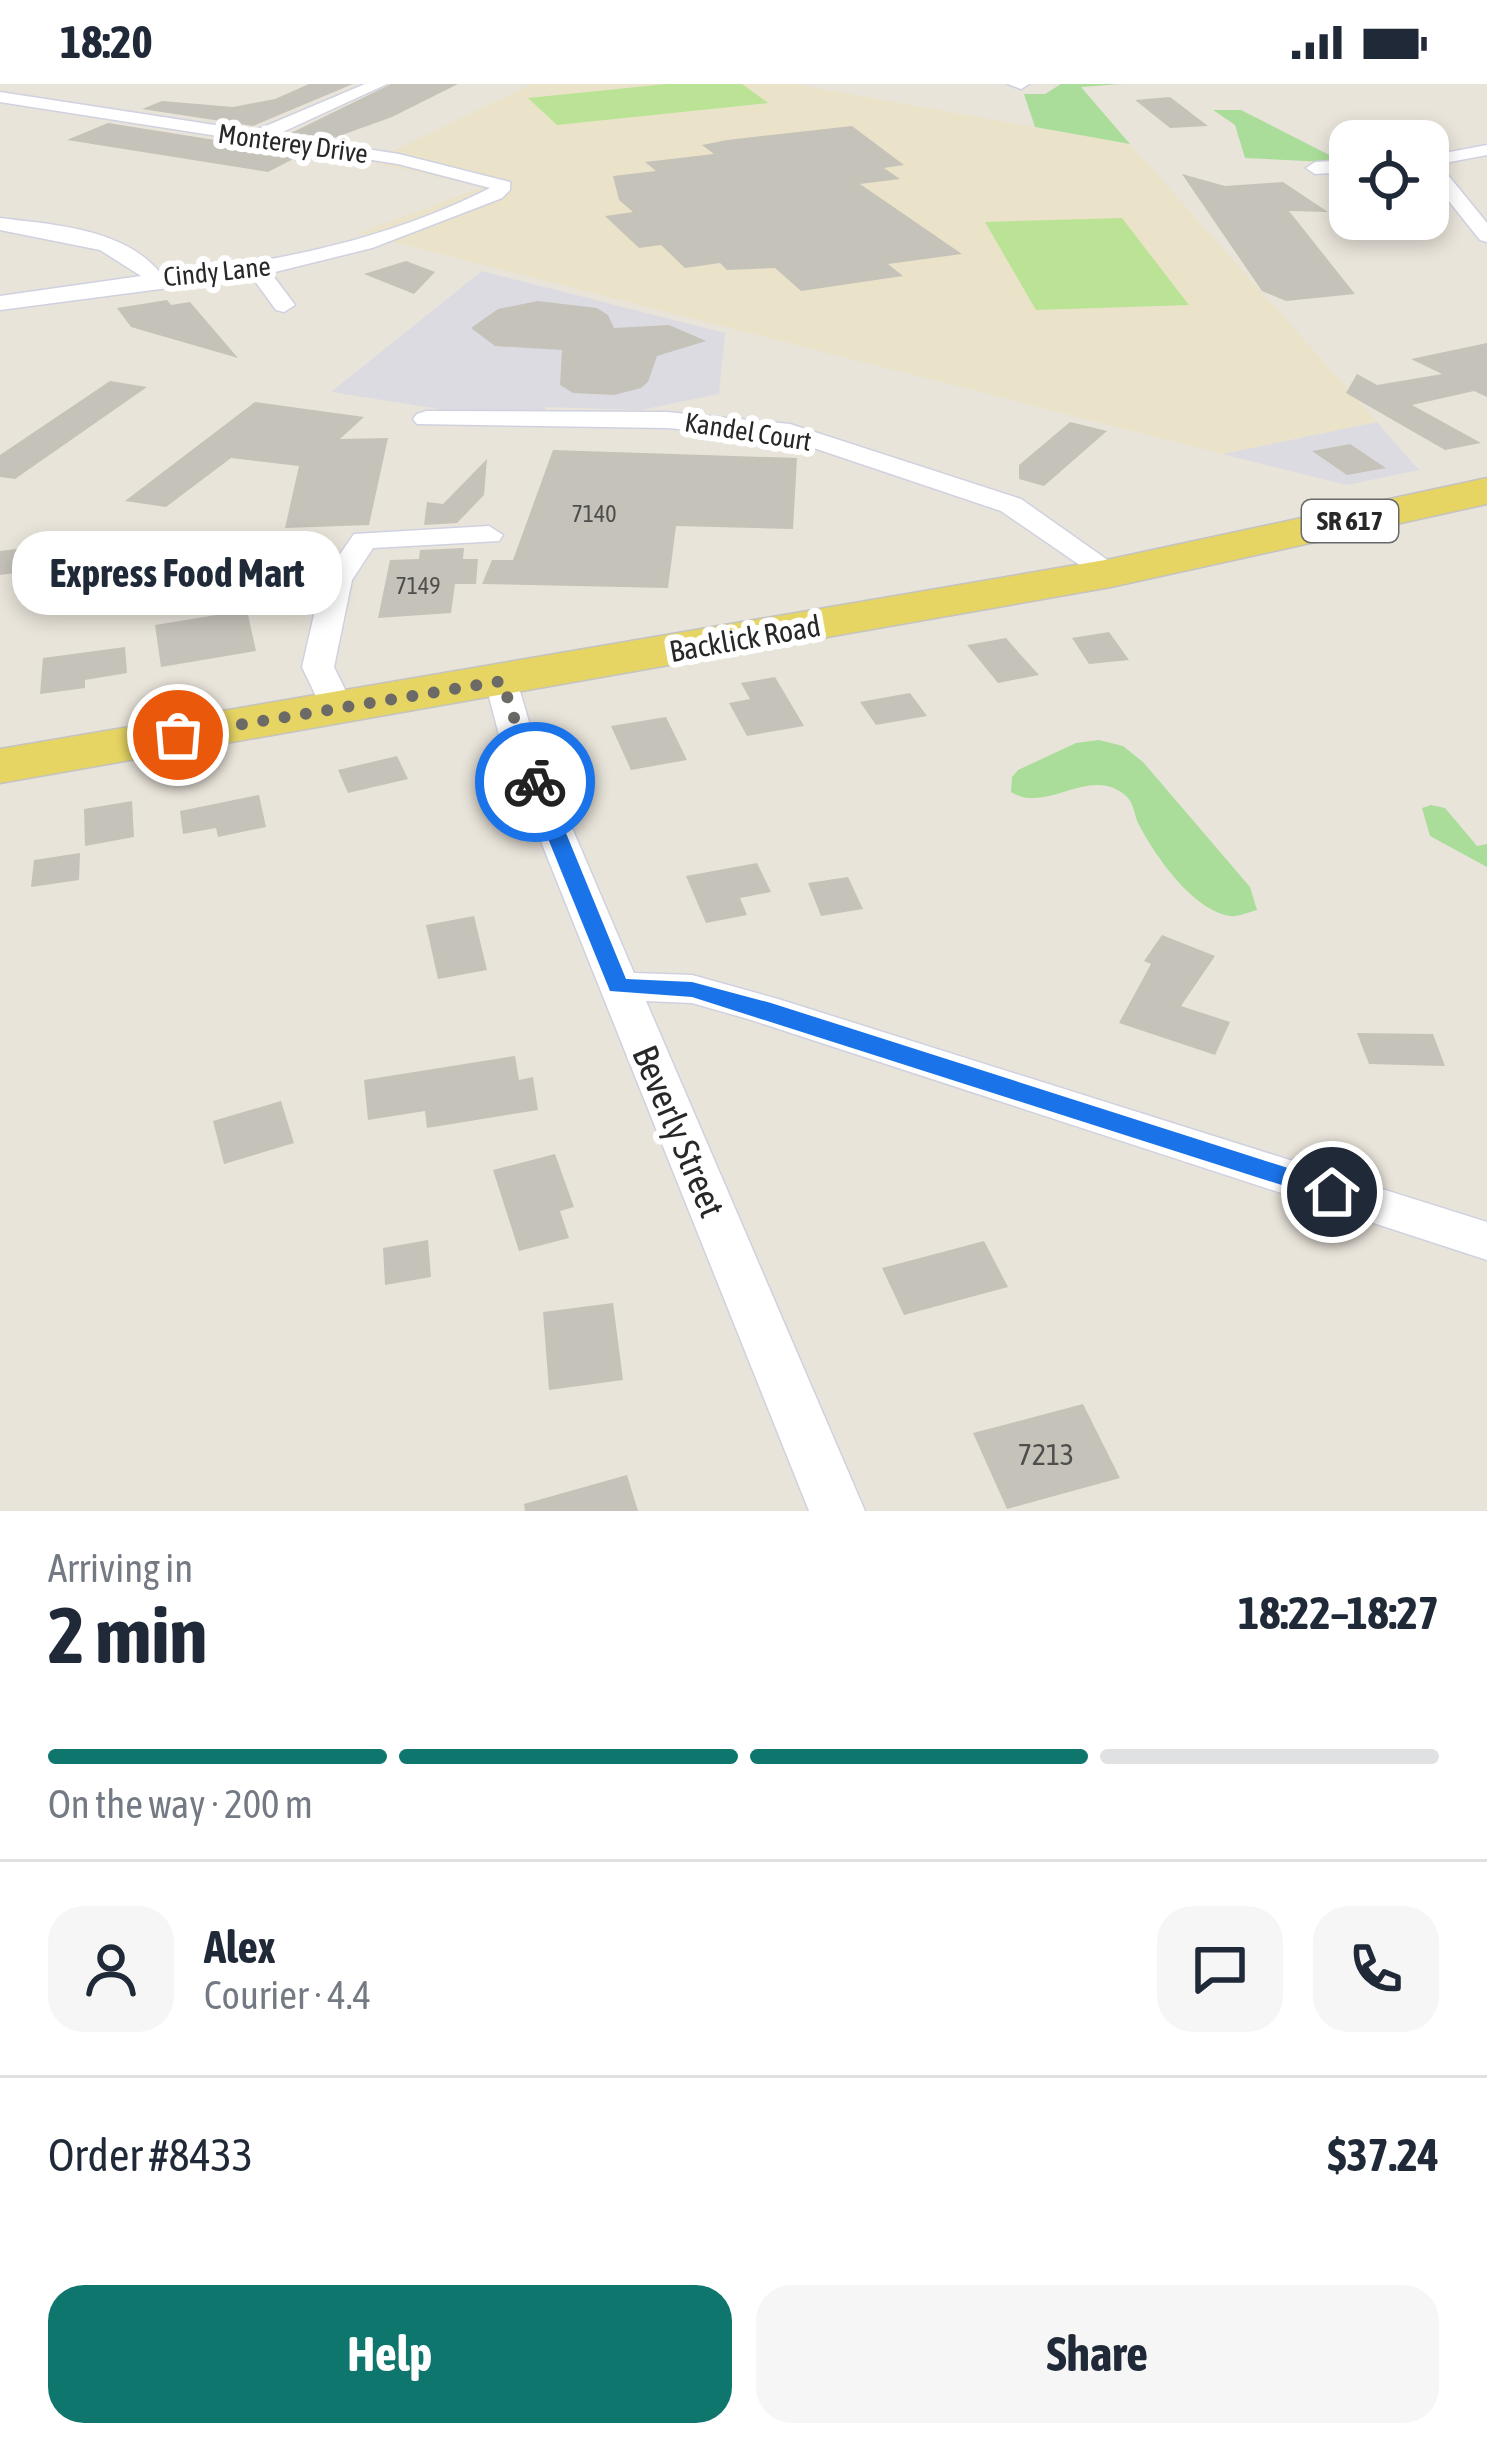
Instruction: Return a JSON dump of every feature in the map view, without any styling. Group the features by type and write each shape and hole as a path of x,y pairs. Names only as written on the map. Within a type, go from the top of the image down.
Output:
{"main road":[{"name":"Backlick Road","path":"0,766 1111,573 1487,491"}],"street":[{"path":"0,95 35,84"},
{"path":"251,138 379,84"},
{"name":"Monterey Drive","path":"0,95 399,159 503,185 495,194 430,220"},
{"path":"1449,158 1487,150"},
{"path":"1315,167 1329,167"},
{"path":"1449,188 1487,236"},
{"name":"Cindy Lane","path":"0,304 154,279 257,269 341,251 430,220"},
{"path":"0,224 104,245 142,261 154,279"},
{"path":"257,269 284,305"},
{"name":"Kandel Court","path":"426,419 667,420 790,432 1011,505 1111,573"},
{"path":"337,708 317,667 337,580 364,540 489,535"},
{"name":"Beverly Street","path":"502,681 518,739 838,1511"},
{"path":"618,986 692,989 763,1009 1487,1241"}],"shaded area":[{"path":"532,84 793,84 1130,144 1377,422 1222,454 359,233 483,187 370,162"},
{"path":"482,271 725,333 719,394 641,410 546,407 543,415 471,414 331,392"},
{"path":"1377,422 1419,470 1347,485 1222,454"}],"green space":[{"path":"666,84 742,84 768,103 557,125 528,98"},
{"path":"1061,84 1121,84 1081,87 1130,144 1035,127 1024,94 1045,94"},
{"path":"1213,110 1241,110 1329,155 1329,162 1245,158 1235,125"},
{"path":"1122,218 1189,305 1036,310 985,222"},
{"path":"1099,740 1123,746 1143,762 1250,887 1257,910 1230,916 1188,892 1154,850 1129,800 1113,788 1084,787 1040,798 1011,792 1018,770 1076,743"},
{"path":"1422,808 1445,808 1477,846 1487,844 1487,867 1430,836"}],"building":[{"path":"309,84 353,84 253,126 142,109 162,101 233,107 275,99"},
{"path":"391,84 458,84 392,117 331,139 291,133"},
{"path":"1170,97 1208,126 1170,128 1135,100"},
{"path":"108,123 303,154 268,172 67,140"},
{"path":"852,126 904,165 884,168 900,179 860,184 962,254 888,264 903,276 801,291 775,268 727,270 720,263 685,268 661,245 639,248 605,216 633,212 619,200 613,176 656,171 645,162 714,154 702,145 727,140"},
{"path":"1182,174 1225,186 1283,182 1328,212 1289,211 1355,294 1286,301 1262,291"},
{"path":"406,261 435,272 414,294 364,274"},
{"path":"167,300 171,305 190,302 238,358 131,327 117,308"},
{"path":"538,301 597,308 608,315 614,328 669,325 706,341 657,356 641,388 614,395 573,393 560,385 562,350 495,346 471,328 498,309"},
{"path":"1487,343 1487,397 1474,391 1412,405 1481,443 1445,450 1346,393 1357,374 1377,385 1442,374 1411,359"},
{"path":"110,381 147,387 15,479 0,477 0,455"},
{"path":"255,402 364,417 340,439 388,438 369,525 285,528 299,466 231,458 166,507 125,501"},
{"path":"1070,422 1107,431 1044,486 1019,479 1019,465"},
{"path":"1350,444 1386,468 1347,475 1312,451"},
{"path":"553,450 797,458 793,529 676,526 668,588 482,584 492,560 513,560"},
{"path":"487,459 484,495 457,523 424,525 427,502 443,504"},
{"path":"79,541 79,564 0,575 0,551"},
{"path":"464,548 463,559 478,559 476,584 455,584 451,613 378,618 390,560 419,559 420,550"},
{"path":"247,610 256,651 161,667 155,625"},
{"path":"1109,632 1129,660 1089,664 1072,638"},
{"path":"1006,638 1039,675 998,683 967,645"},
{"path":"125,647 127,673 85,680 85,688 40,694 43,658"},
{"path":"775,677 804,726 747,736 729,703 750,699 741,683"},
{"path":"910,693 927,716 876,725 860,702"},
{"path":"666,717 687,760 631,770 611,726"},
{"path":"397,756 408,779 348,793 338,770"},
{"path":"259,795 266,827 218,837 216,828 183,834 180,811"},
{"path":"132,801 134,837 85,846 84,809"},
{"path":"80,853 79,880 31,887 34,860"},
{"path":"757,863 771,892 740,898 747,915 706,923 686,876"},
{"path":"848,877 863,909 821,916 808,883"},
{"path":"474,916 487,970 438,979 426,925"},
{"path":"1162,935 1215,956 1181,1006 1230,1022 1215,1055 1119,1023 1151,964 1144,961"},
{"path":"1357,1033 1433,1034 1445,1066 1369,1064"},
{"path":"515,1056 519,1080 533,1077 538,1110 427,1128 425,1111 368,1120 364,1080"},
{"path":"281,1101 294,1143 224,1164 213,1121"},
{"path":"555,1154 574,1207 560,1211 569,1238 519,1251 493,1170"},
{"path":"428,1240 431,1277 385,1285 383,1248"},
{"path":"984,1241 1008,1287 904,1315 882,1268"},
{"path":"613,1303 623,1380 549,1390 543,1312"},
{"path":"1083,1404 1120,1478 1007,1509 973,1433"},
{"path":"627,1475 638,1511 525,1511 524,1504"}],"way so far":[{"path":"178,735 502,681 535,782"}],"place":[{"name":"Express Food Mart","path":"178,735"}],"route":[{"path":"535,782 618,986 692,989 763,1009 1332,1192"}]}
